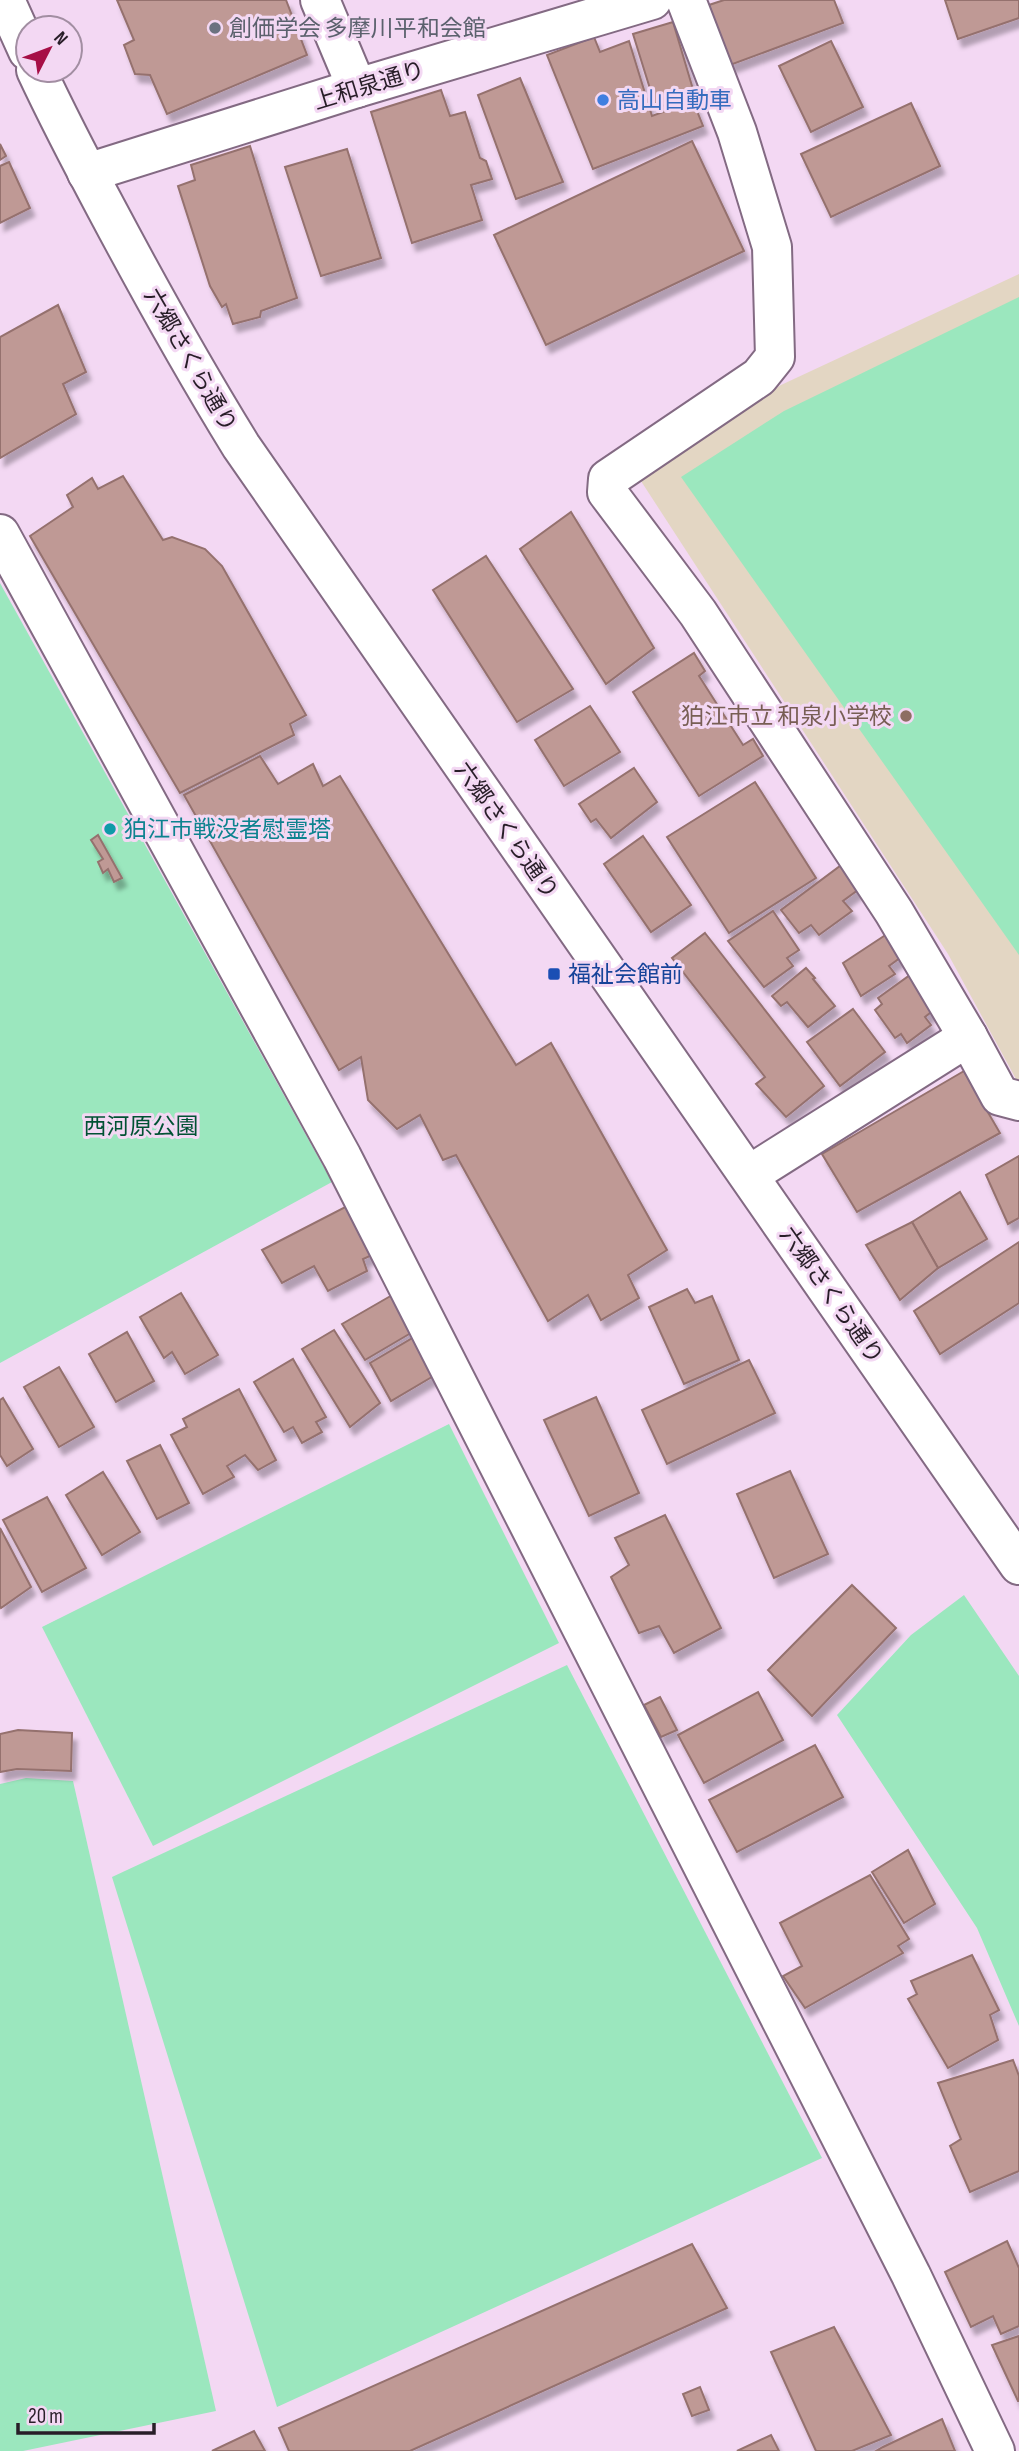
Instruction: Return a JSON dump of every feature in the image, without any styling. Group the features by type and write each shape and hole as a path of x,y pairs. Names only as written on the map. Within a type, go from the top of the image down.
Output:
{"street":[{"path":"5,0 14,20"},
{"path":"320,0 357,88"},
{"name":"上和泉通り","path":"88,173 357,88 652,0"},
{"path":"686,0 737,132 772,247 775,357 759,377 608,479 607,492 698,612 894,912 1000,1096 1019,1101"},
{"name":"六郷さくら通り","path":"43,84 59,121 188,359 241,446 1019,1565"},
{"path":"0,534 342,1157 898,2250 995,2451"},
{"path":"749,1175 968,1037"}],"shaded area":[{"name":"狛江市立 和泉小学校","path":"1019,274 1019,1079 1016,1079 948,954 639,478 781,385"}],"green space":[{"name":"狛江市立 和泉小学校","path":"1019,297 1019,955 681,477 784,411"},
{"name":"西河原公園","path":"0,583 332,1182 0,1363"},
{"path":"449,1424 559,1643 153,1846 42,1627"},
{"path":"964,1595 1019,1676 1019,2026 977,1928 837,1715 911,1635"},
{"path":"567,1665 822,2158 277,2407 112,1877"},
{"path":"26,1778 73,1781 216,2411 23,2451 0,2451 0,1784"}],"building":[{"path":"117,0 286,0 307,55 167,114 150,75 135,74 124,45 134,40"},
{"path":"724,0 834,0 843,23 730,65 709,5"},
{"path":"945,0 1019,0 1019,18 958,39"},
{"path":"673,22 695,96 656,108 633,34"},
{"path":"594,37 600,52 629,41 652,116 693,101 703,126 593,169 547,55"},
{"path":"831,41 863,107 811,132 779,66"},
{"path":"520,78 563,182 516,199 478,95"},
{"path":"441,90 450,116 465,112 480,158 486,161 492,179 471,185 482,220 412,243 371,112"},
{"path":"911,103 940,166 831,217 801,154"},
{"path":"692,141 744,251 546,345 494,235"},
{"path":"0,144 6,156 0,160"},
{"path":"250,146 297,298 261,311 260,317 233,324 226,304 222,307 210,286 178,186 195,180 191,165"},
{"path":"347,149 381,258 321,276 285,167"},
{"path":"9,162 30,208 0,223 0,166"},
{"path":"58,305 86,372 63,384 76,414 0,458 0,337"},
{"path":"123,476 163,540 172,537 205,549 222,566 306,715 290,724 294,735 180,793 30,536 73,507 67,495 92,478 98,489"},
{"path":"571,512 654,648 606,684 520,549"},
{"path":"486,556 573,689 517,722 433,590"},
{"path":"694,653 705,671 699,676 743,745 753,739 763,756 699,796 633,692"},
{"path":"590,706 620,752 564,786 535,740"},
{"path":"260,756 278,784 313,764 323,786 340,776 516,1065 551,1043 667,1250 628,1275 639,1298 601,1320 588,1295 548,1321 456,1155 443,1160 420,1115 397,1129 368,1100 361,1057 339,1070 184,795"},
{"path":"634,768 657,802 611,838 596,819 591,822 579,804"},
{"path":"755,782 816,878 729,933 667,837"},
{"path":"98,835 122,878 114,882 108,869 103,873 98,862 103,859 91,840"},
{"path":"643,836 691,905 651,932 604,864"},
{"path":"844,863 862,887 843,901 852,911 819,935 811,925 799,933 781,910"},
{"path":"773,911 799,950 787,958 793,966 764,987 728,941"},
{"path":"705,933 824,1086 786,1117 756,1084 765,1077 672,958"},
{"path":"887,934 904,955 889,966 895,974 861,996 843,963"},
{"path":"806,968 835,1006 808,1027 787,1002 781,1006 772,996"},
{"path":"910,975 935,1009 925,1017 931,1025 907,1043 901,1034 895,1038 875,1010 882,1004 878,998"},
{"path":"853,1009 885,1052 840,1086 807,1042"},
{"path":"964,1071 1000,1133 857,1212 822,1154"},
{"path":"1019,1156 1019,1218 1008,1224 986,1175"},
{"path":"960,1192 987,1239 938,1268 912,1222"},
{"path":"353,1203 381,1251 363,1259 367,1271 328,1291 314,1266 282,1283 262,1250"},
{"path":"912,1222 938,1268 900,1300 866,1245"},
{"path":"1019,1242 1019,1303 940,1354 914,1311"},
{"path":"687,1289 695,1303 712,1296 739,1360 684,1384 649,1307"},
{"path":"181,1293 218,1355 185,1374 172,1352 164,1358 140,1317"},
{"path":"394,1294 416,1330 365,1360 342,1324"},
{"path":"334,1330 380,1403 350,1427 302,1349"},
{"path":"127,1332 154,1381 116,1402 89,1354"},
{"path":"421,1333 442,1371 391,1401 370,1363"},
{"path":"293,1359 326,1417 316,1422 322,1432 302,1443 293,1427 284,1432 254,1382"},
{"path":"749,1360 775,1413 667,1464 642,1410"},
{"path":"59,1367 94,1427 59,1447 24,1387"},
{"path":"239,1389 276,1460 258,1470 245,1455 227,1466 234,1477 203,1494 171,1435 187,1427 183,1419"},
{"path":"596,1397 639,1493 589,1516 544,1420"},
{"path":"3,1398 33,1449 7,1466 0,1455 0,1400"},
{"path":"160,1445 189,1503 157,1519 127,1461"},
{"path":"790,1471 828,1554 774,1578 737,1494"},
{"path":"103,1472 140,1532 102,1555 66,1495"},
{"path":"47,1497 86,1568 42,1592 3,1520"},
{"path":"665,1515 721,1628 674,1653 659,1626 639,1633 611,1577 629,1565 615,1538"},
{"path":"0,1528 31,1587 1,1608 0,1606"},
{"path":"852,1585 896,1628 812,1716 768,1670"},
{"path":"758,1692 783,1740 704,1783 678,1735"},
{"path":"660,1697 677,1730 661,1737 644,1705"},
{"path":"18,1730 72,1733 71,1771 17,1769 0,1772 0,1734"},
{"path":"815,1745 843,1797 737,1852 709,1800"},
{"path":"908,1850 935,1904 904,1923 872,1872"},
{"path":"870,1875 909,1939 898,1946 903,1953 805,2008 783,1976 802,1966 780,1923"},
{"path":"972,1955 999,2010 990,2015 998,2040 948,2068 908,1999 917,1994 911,1981"},
{"path":"1013,2060 1019,2076 1019,2171 970,2192 950,2146 961,2139 938,2083"},
{"path":"1007,2241 1019,2268 1019,2326 1001,2334 993,2316 971,2327 945,2272"},
{"path":"692,2244 727,2308 410,2451 289,2451 279,2428"},
{"path":"834,2327 891,2435 852,2451 816,2451 771,2352"},
{"path":"1019,2336 1019,2401 1018,2401 992,2345"},
{"path":"700,2387 709,2410 692,2416 683,2394"},
{"path":"942,2419 955,2451 876,2451 883,2447"},
{"path":"254,2431 265,2451 212,2451"},
{"path":"771,2435 779,2451 737,2451"}],"place":[{"name":"創価学会 多摩川平和会館","path":"215,28"},
{"name":"高山自動車","path":"603,100"},
{"name":"狛江市立 和泉小学校","path":"906,716"},
{"name":"狛江市戦没者慰霊塔","path":"110,829"},
{"name":"福祉会館前","path":"554,974"}]}
